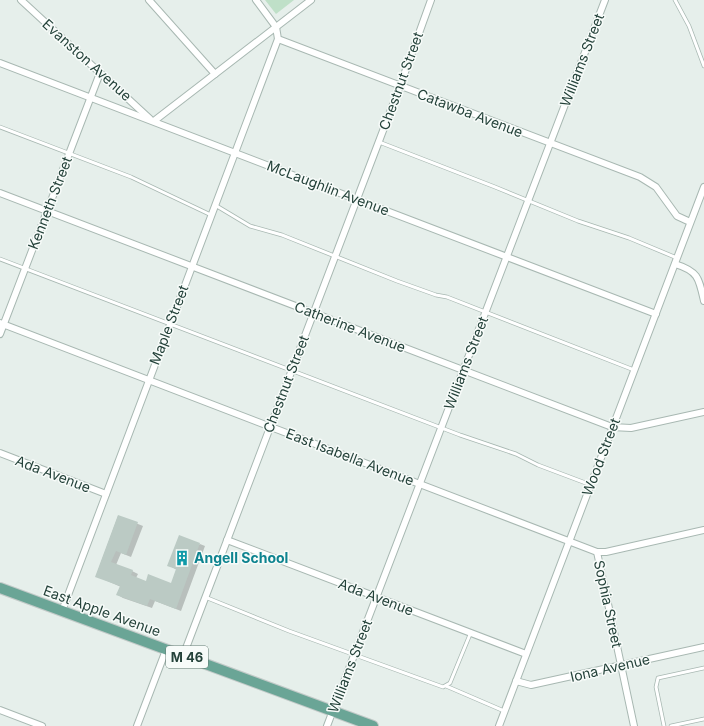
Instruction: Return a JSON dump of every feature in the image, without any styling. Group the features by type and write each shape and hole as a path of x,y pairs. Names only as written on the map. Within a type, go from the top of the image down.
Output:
{"main road":[{"name":"East Apple Avenue","path":"0,588 373,726"}],"street":[{"name":"Evanston Avenue","path":"21,0 153,121"},
{"path":"149,0 215,74"},
{"path":"256,0 276,27 278,39"},
{"path":"153,121 311,0"},
{"name":"Chestnut Street","path":"183,656 379,142 431,0"},
{"name":"Williams Street","path":"327,726 605,0"},
{"name":"Catawba Avenue","path":"278,39 550,144 640,177 656,187 677,216 690,222"},
{"name":"Maple Street","path":"62,611 278,39"},
{"name":"McLaughlin Avenue","path":"0,63 656,314"},
{"name":"Kenneth Street","path":"0,334 2,324 100,73"},
{"name":"Wood Street","path":"499,726 704,187"},
{"name":"Catherine Avenue","path":"0,193 612,427 631,428 704,412"},
{"path":"676,261 696,274 704,297"},
{"name":"East Isabella Avenue","path":"2,324 597,552 606,552 704,530"},
{"name":"Ada Avenue","path":"0,453 106,494"},
{"name":"Ada Avenue","path":"227,540 526,654"},
{"name":"Sophia Street","path":"597,552 634,726"},
{"name":"Iona Avenue","path":"516,680 531,685 704,647"},
{"path":"137,726 166,650"},
{"path":"0,710 42,726"}],"lane":[{"path":"675,0 689,26 704,66"},
{"path":"0,127 131,177 211,215"},
{"path":"379,142 676,261"},
{"path":"215,205 250,226 335,256 397,281 436,295 447,297 634,370"},
{"path":"0,259 442,428 516,454 538,465 591,484"},
{"path":"205,597 288,631 443,687 446,686 504,711"},
{"path":"446,686 450,683 471,632"},
{"path":"664,726 656,687 658,678 704,668"},
{"path":"671,726 681,726 704,721"}],"green space":[{"path":"265,0 294,0 276,14"}],"building":[{"name":"Angell School","path":"118,515 138,522 126,555 116,551 111,562 133,570 131,575 146,581 148,574 171,583 176,569 167,566 179,535 200,543 176,609 150,599 147,606 116,595 120,586 95,577"}],"place":[{"name":"Angell School","path":"182,558"}]}
